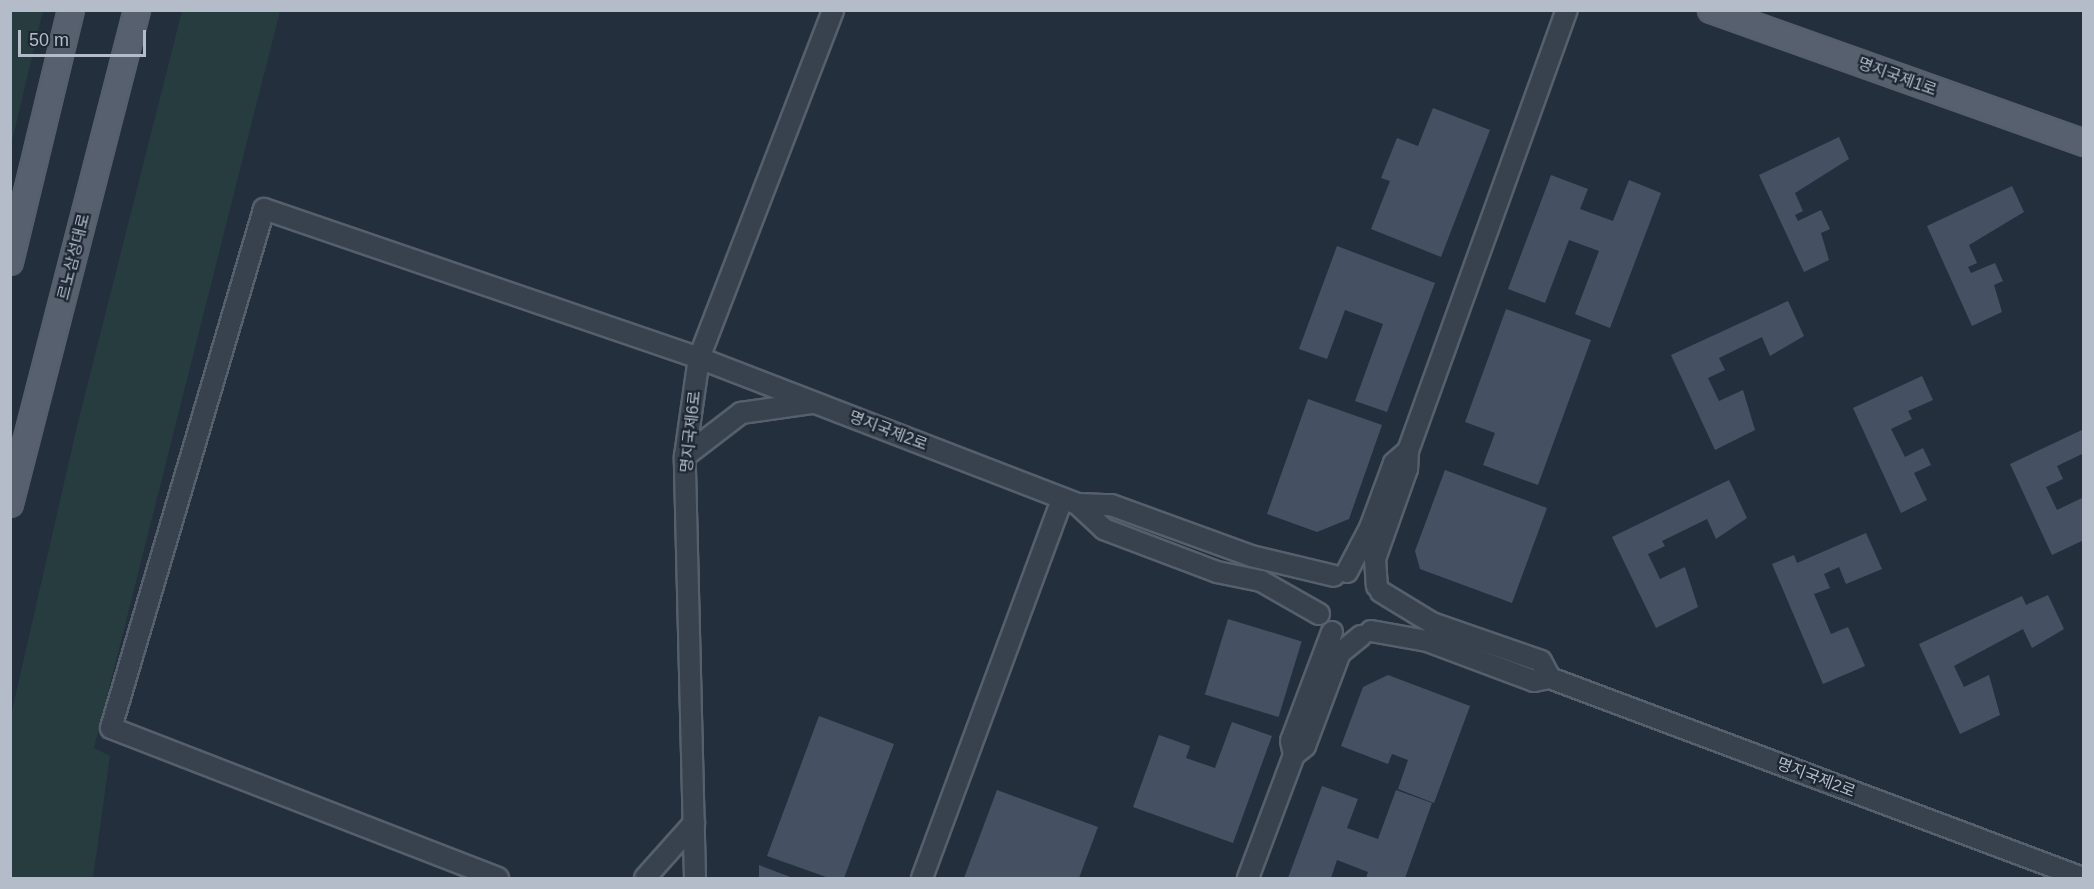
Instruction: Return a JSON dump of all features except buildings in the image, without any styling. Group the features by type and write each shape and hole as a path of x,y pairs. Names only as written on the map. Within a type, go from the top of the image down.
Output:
{"main road":[{"path":"10,262 70,10"},
{"path":"54,80 82,10"},
{"path":"117,86 126,10"},
{"name":"르노삼성대로","path":"10,504 137,10"},
{"name":"명지국제1로","path":"1711,10 2084,143"}],"street":[{"name":"명지국제6로","path":"695,879 685,456 699,358 833,10"},
{"path":"1294,755 1305,746 1340,653 1366,634 1383,613 1375,559 1407,469 1408,451 1567,10"},
{"name":"명지국제2로","path":"498,879 111,728 264,209 699,358 1069,501 1111,505 1251,556 1340,574"},
{"path":"685,456 741,413 814,402"},
{"path":"1332,632 1319,614 1320,593 1340,574 1370,528 1394,463 1408,451"},
{"name":"명지국제2로","path":"1069,501 1104,529 1218,572 1261,581 1319,614"},
{"path":"922,879 1069,501"},
{"path":"1340,574 1367,576 1379,589"},
{"name":"명지국제2로","path":"1379,589 1432,624 1541,661 1550,678"},
{"path":"1332,632 1366,634"},
{"path":"1248,879 1294,755 1292,741 1332,632"},
{"name":"명지국제2로","path":"1366,634 1427,641 1534,681 1550,678 2083,879"},
{"path":"645,879 694,823"}],"green space":[{"path":"10,11 43,11 11,145"},
{"path":"182,11 280,11 94,748 110,756 93,878 11,878 11,715 78,422"}]}
